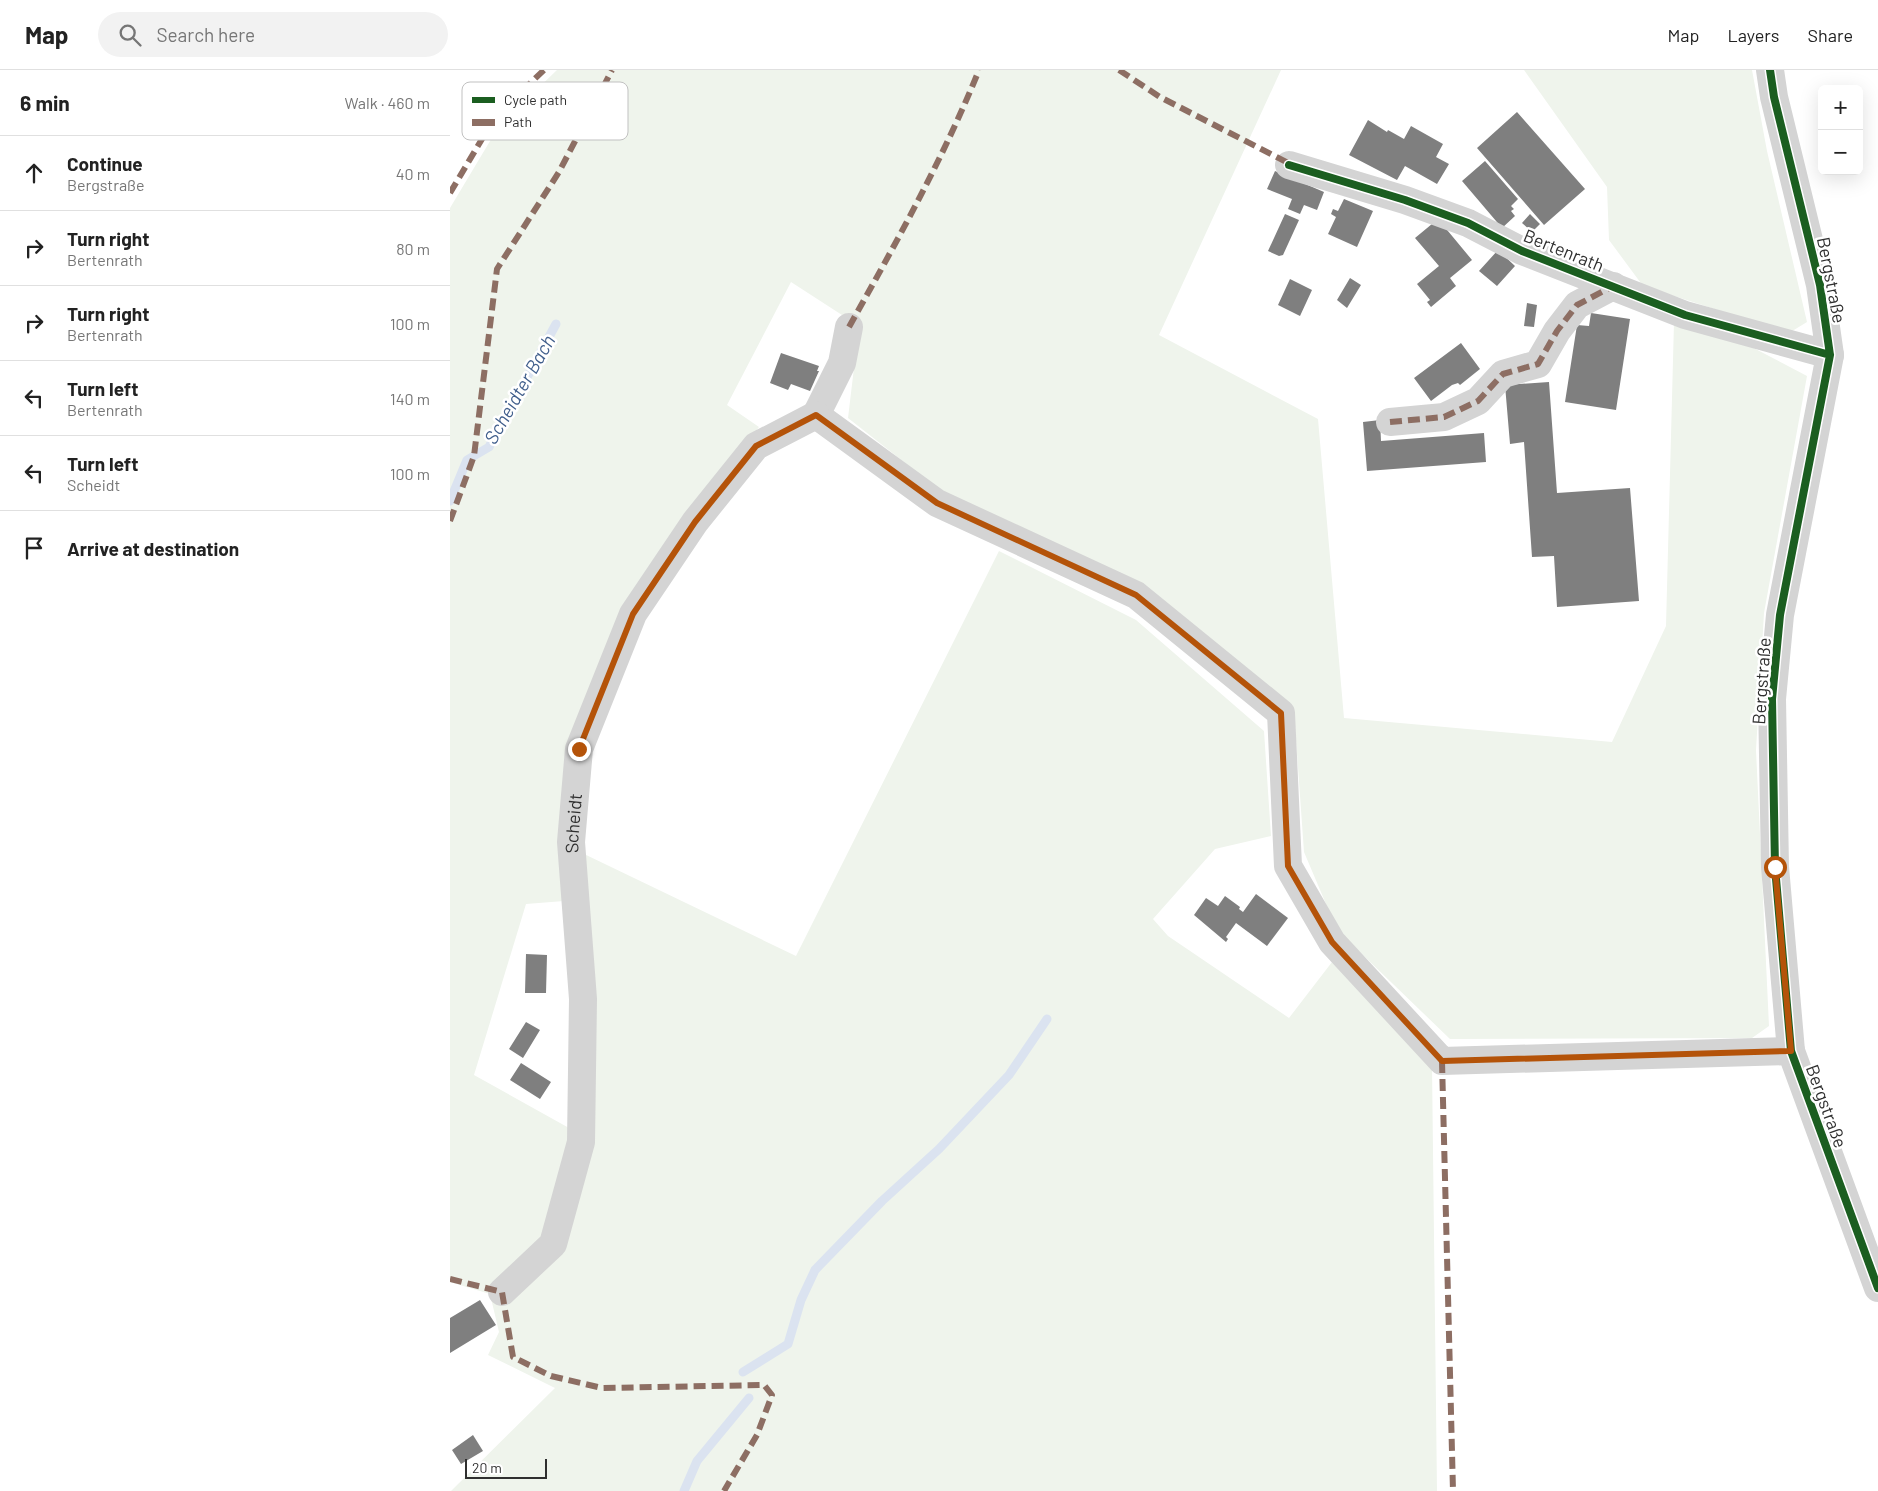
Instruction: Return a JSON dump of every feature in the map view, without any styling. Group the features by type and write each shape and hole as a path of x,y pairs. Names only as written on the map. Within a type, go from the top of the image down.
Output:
{"street":[{"name":"Bergstraße","path":"1770,70 1774,97 1820,285 1830,355 1780,615 1772,699 1775,867 1791,1051 1878,1288"},
{"name":"Bertenrath","path":"1289,165 1405,200 1468,223 1522,251 1685,315 1830,355"},
{"name":"Bertenrath","path":"1390,422 1444,417 1478,401 1503,374 1538,364 1557,331 1577,306 1613,286"},
{"path":"849,327 842,363 816,415 937,503 1136,595 1281,713 1288,866 1332,942 1442,1061 1791,1051"},
{"name":"Scheidt","path":"502,1292 553,1244 581,1142 583,999 571,842 579,749 633,614 695,522 756,446 816,415"}],"shaded area":[{"path":"557,70 1281,70 1159,335 1318,419 1344,718 1612,742 1666,626 1674,322 1744,343 1807,376 1764,613 1756,750 1769,1026 1752,1038 1450,1039 1337,930 1304,852 1294,711 1145,590 942,492 848,418 859,326 791,282 727,405 759,427 634,589 564,768 564,901 526,904 474,1075 587,1138 582,853 796,956 999,551 1136,620 1264,731 1271,836 1215,849 1153,919 1168,936 1289,1018 1332,962 1432,1066 1437,1491 451,1491 555,1388 488,1355 499,1332 490,1294 450,1282 450,208 491,140 628,140 628,82 545,82"},
{"path":"1524,70 1752,70 1767,151 1807,322 1789,333 1643,286 1609,240 1607,187"}],"building":[{"path":"1517,112 1585,189 1544,225 1477,148"},
{"path":"1368,120 1387,132 1388,130 1404,139 1411,126 1443,144 1436,157 1449,164 1437,184 1405,166 1397,180 1349,155"},
{"path":"1485,161 1518,199 1511,206 1514,209 1511,211 1515,216 1502,228 1462,181"},
{"path":"1275,171 1324,192 1317,210 1304,205 1300,214 1288,209 1292,199 1267,189"},
{"path":"1344,199 1373,211 1357,247 1328,234 1336,217 1331,214 1333,209 1338,211"},
{"path":"1285,214 1299,220 1283,255 1279,256 1268,251"},
{"path":"1530,214 1540,224 1532,232 1522,223"},
{"path":"1438,219 1472,260 1450,278 1456,286 1431,307 1427,302 1430,300 1417,284 1439,266 1415,238"},
{"path":"1498,250 1515,266 1497,286 1479,271"},
{"path":"1350,278 1361,285 1347,308 1337,300"},
{"path":"1290,279 1312,290 1300,316 1278,305"},
{"path":"1527,303 1537,305 1534,327 1524,326"},
{"path":"1591,313 1630,319 1616,410 1565,402 1577,325 1589,326"},
{"path":"1461,343 1480,369 1460,385 1458,383 1452,385 1431,401 1414,378"},
{"path":"781,353 819,366 817,371 819,371 810,391 791,384 788,390 770,383"},
{"path":"1549,382 1557,493 1630,488 1639,601 1557,607 1554,556 1532,557 1524,442 1510,444 1505,385"},
{"path":"1380,420 1381,441 1484,433 1486,462 1367,471 1363,422"},
{"path":"1256,894 1288,918 1267,946 1236,923 1226,937 1228,939 1226,942 1194,915 1206,898 1218,906 1225,896 1240,907 1239,909 1243,912"},
{"path":"526,954 547,955 546,993 525,993"},
{"path":"526,1022 540,1030 523,1058 509,1049"},
{"path":"521,1063 551,1082 540,1099 510,1080"},
{"path":"480,1300 496,1325 450,1353 450,1318"},
{"path":"473,1435 483,1451 461,1464 452,1450"}],"waterway":[{"name":"Scheidter Bach","path":"450,501 467,460 489,447 556,324"},
{"path":"743,1372 788,1344 801,1300 815,1270 882,1201 939,1149 1009,1075 1047,1019"},
{"path":"684,1491 697,1461 749,1398"}],"marked path":[{"path":"531,82 544,70"},
{"path":"606,82 612,70"},
{"path":"849,327 934,168 979,70"},
{"path":"1119,70 1160,97 1294,166"},
{"path":"450,193 481,140"},
{"path":"450,521 474,456 497,269 559,172 576,140"},
{"path":"1390,422 1444,417 1478,401 1503,374 1538,364 1557,331 1577,305 1613,286"},
{"path":"1442,1061 1453,1491"},
{"path":"450,1279 502,1292 513,1357 551,1376 602,1388 764,1385 772,1395 757,1435 724,1491"}],"cycle path":[{"path":"1770,70 1774,97 1820,285 1830,355 1780,615 1772,699 1775,867 1791,1051 1878,1288"},
{"path":"1289,165 1405,200 1468,223 1522,251 1685,315 1830,355"}],"route":[{"path":"579,749 633,614 695,522 756,446 816,415 937,503 1136,595 1281,713 1288,866 1332,942 1442,1061 1791,1051 1775,867"}]}
